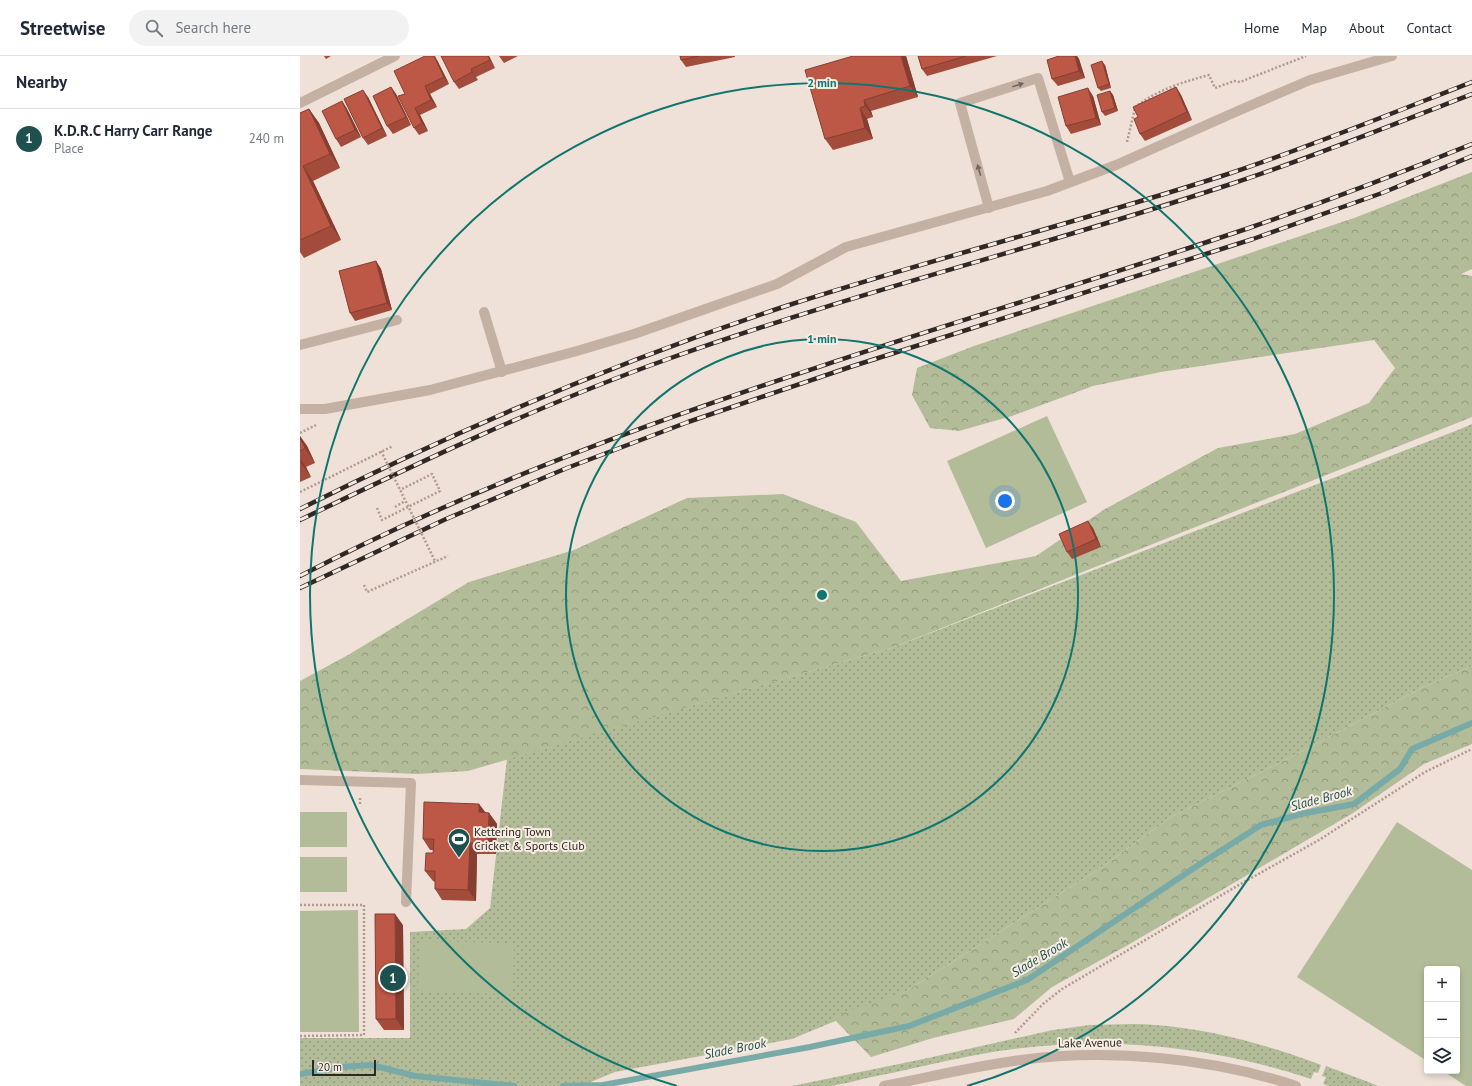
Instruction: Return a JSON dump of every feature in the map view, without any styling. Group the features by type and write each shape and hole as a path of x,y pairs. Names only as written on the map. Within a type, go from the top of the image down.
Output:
{"street":[{"path":"300,103 395,56"},
{"path":"300,409 325,409 430,390 576,352 634,334 777,284 846,247 1047,191 1116,165 1240,110 1358,61 1392,56"},
{"path":"989,208 960,103 1038,78 1070,182"},
{"path":"484,312 502,372"},
{"path":"300,345 398,320"},
{"path":"300,780 411,783 406,902"},
{"name":"Lake Avenue","path":"884,1086 988,1065 1022,1060 1056,1056 1118,1054 1202,1063 1269,1077 1296,1086"}],"path":[{"path":"1127,143 1135,107 1152,95 1182,83 1209,75 1215,88 1234,81 1240,82 1306,56"},
{"path":"300,492 393,446"},
{"path":"381,452 435,562"},
{"path":"377,508 382,520 440,491 432,474 400,490"},
{"path":"395,506 405,501"},
{"path":"364,585 367,592 448,556"},
{"path":"1015,1033 1043,1004 1062,989 1237,886 1319,840 1426,772 1472,749"},
{"path":"300,905 364,905 364,1035 300,1036"}],"green space":[{"path":"1472,172 1472,269 1461,274 1472,276 1472,417 894,647 468,771 417,774 300,769 300,681 348,655 469,582 574,550 687,498 783,494 856,522 901,581 1036,556 1105,509 1218,448 1295,434 1369,403 1395,368 1374,340 1161,372 1093,386 1012,416 959,431 930,428 912,395 917,368 974,346 1354,218"},
{"path":"1047,416 1087,502 986,548 947,461"},
{"path":"1472,424 1472,666 1425,686 1287,759 1171,817 1099,869 905,992 792,1039 615,1072 581,1086 300,1086 300,1038 410,1038 410,932 466,929 490,908 507,759 894,647"},
{"path":"1472,666 1472,744 1424,764 1353,813 1128,945 1052,987 1014,1019 933,1038 871,1057 832,1017 905,992 1099,869 1171,817 1287,759 1425,686"},
{"path":"300,812 347,812 347,847 300,847"},
{"path":"1397,822 1472,870 1472,1086 1466,1086 1448,1074 1460,1074 1460,966 1424,966 1424,1059 1297,977"},
{"path":"300,857 347,857 347,892 300,892"},
{"path":"358,910 359,1032 300,1032 300,911"},
{"path":"419,941 514,943 513,994 418,992"},
{"path":"1147,1024 1198,1030 1240,1039 1321,1065 1318,1073 1314,1072 1311,1079 1229,1057 1187,1050 1103,1044 1061,1045 976,1055 831,1086 792,1086 1053,1030 1090,1025"},
{"path":"1326,1066 1378,1086 1329,1086 1323,1084 1326,1077 1322,1076"}],"building":[{"path":"425,56 434,56 444,77 425,86 431,100 415,108 422,123 414,128 398,96 405,94 394,71"},
{"path":"441,56 488,56 490,60 471,69 472,72 454,82"},
{"path":"680,56 699,56 681,60"},
{"path":"853,56 901,56 910,86 864,100 865,106 860,108 865,128 825,139 805,70"},
{"path":"918,56 966,56 922,69"},
{"path":"1059,56 1075,56 1079,71 1052,79 1047,60"},
{"path":"1102,61 1109,84 1098,88 1091,65"},
{"path":"391,87 406,117 387,126 373,96"},
{"path":"1176,87 1187,112 1140,134 1134,119 1138,117 1133,107"},
{"path":"1088,88 1096,118 1066,126 1058,97"},
{"path":"363,90 382,128 363,138 344,99"},
{"path":"1110,91 1115,108 1102,112 1097,95"},
{"path":"342,101 355,130 336,139 322,111"},
{"path":"309,109 330,154 303,166 331,226 300,240 300,113"},
{"path":"376,261 387,303 350,313 339,271"},
{"path":"300,438 305,448 300,451"},
{"path":"1088,521 1096,539 1067,552 1059,534"},
{"name":"Kettering Town Cricket & Sports Club","path":"424,802 479,804 479,812 489,813 488,843 470,843 468,890 435,889 435,871 425,871 426,853 433,853 434,839 423,839"},
{"path":"375,914 395,914 396,1019 376,1019"}],"waterway":[{"name":"Slade Brook","path":"563,1086 603,1085 810,1047 909,1026 1027,980 1261,825 1301,814 1354,804 1400,769 1412,749 1472,723"},
{"name":"Slade Brook","path":"300,1074 341,1067 371,1065 415,1076 514,1086"}],"railway":[{"path":"300,509 419,452 539,398 724,327 895,272 1116,209 1225,175 1318,142 1472,82"},
{"path":"300,520 436,455 528,414 621,376 738,335 878,291 1161,207 1262,174 1472,94"},
{"path":"300,576 414,521 530,471 648,426 767,384 888,344 1129,268 1249,228 1361,188 1472,144"},
{"path":"300,588 446,519 567,468 688,422 850,367 1253,239 1382,193 1472,156"}],"place":[{"name":"Kettering Town Cricket & Sports Club","path":"459,858"},
{"name":"K.D.R.C Harry Carr Range","path":"393,978"}]}
